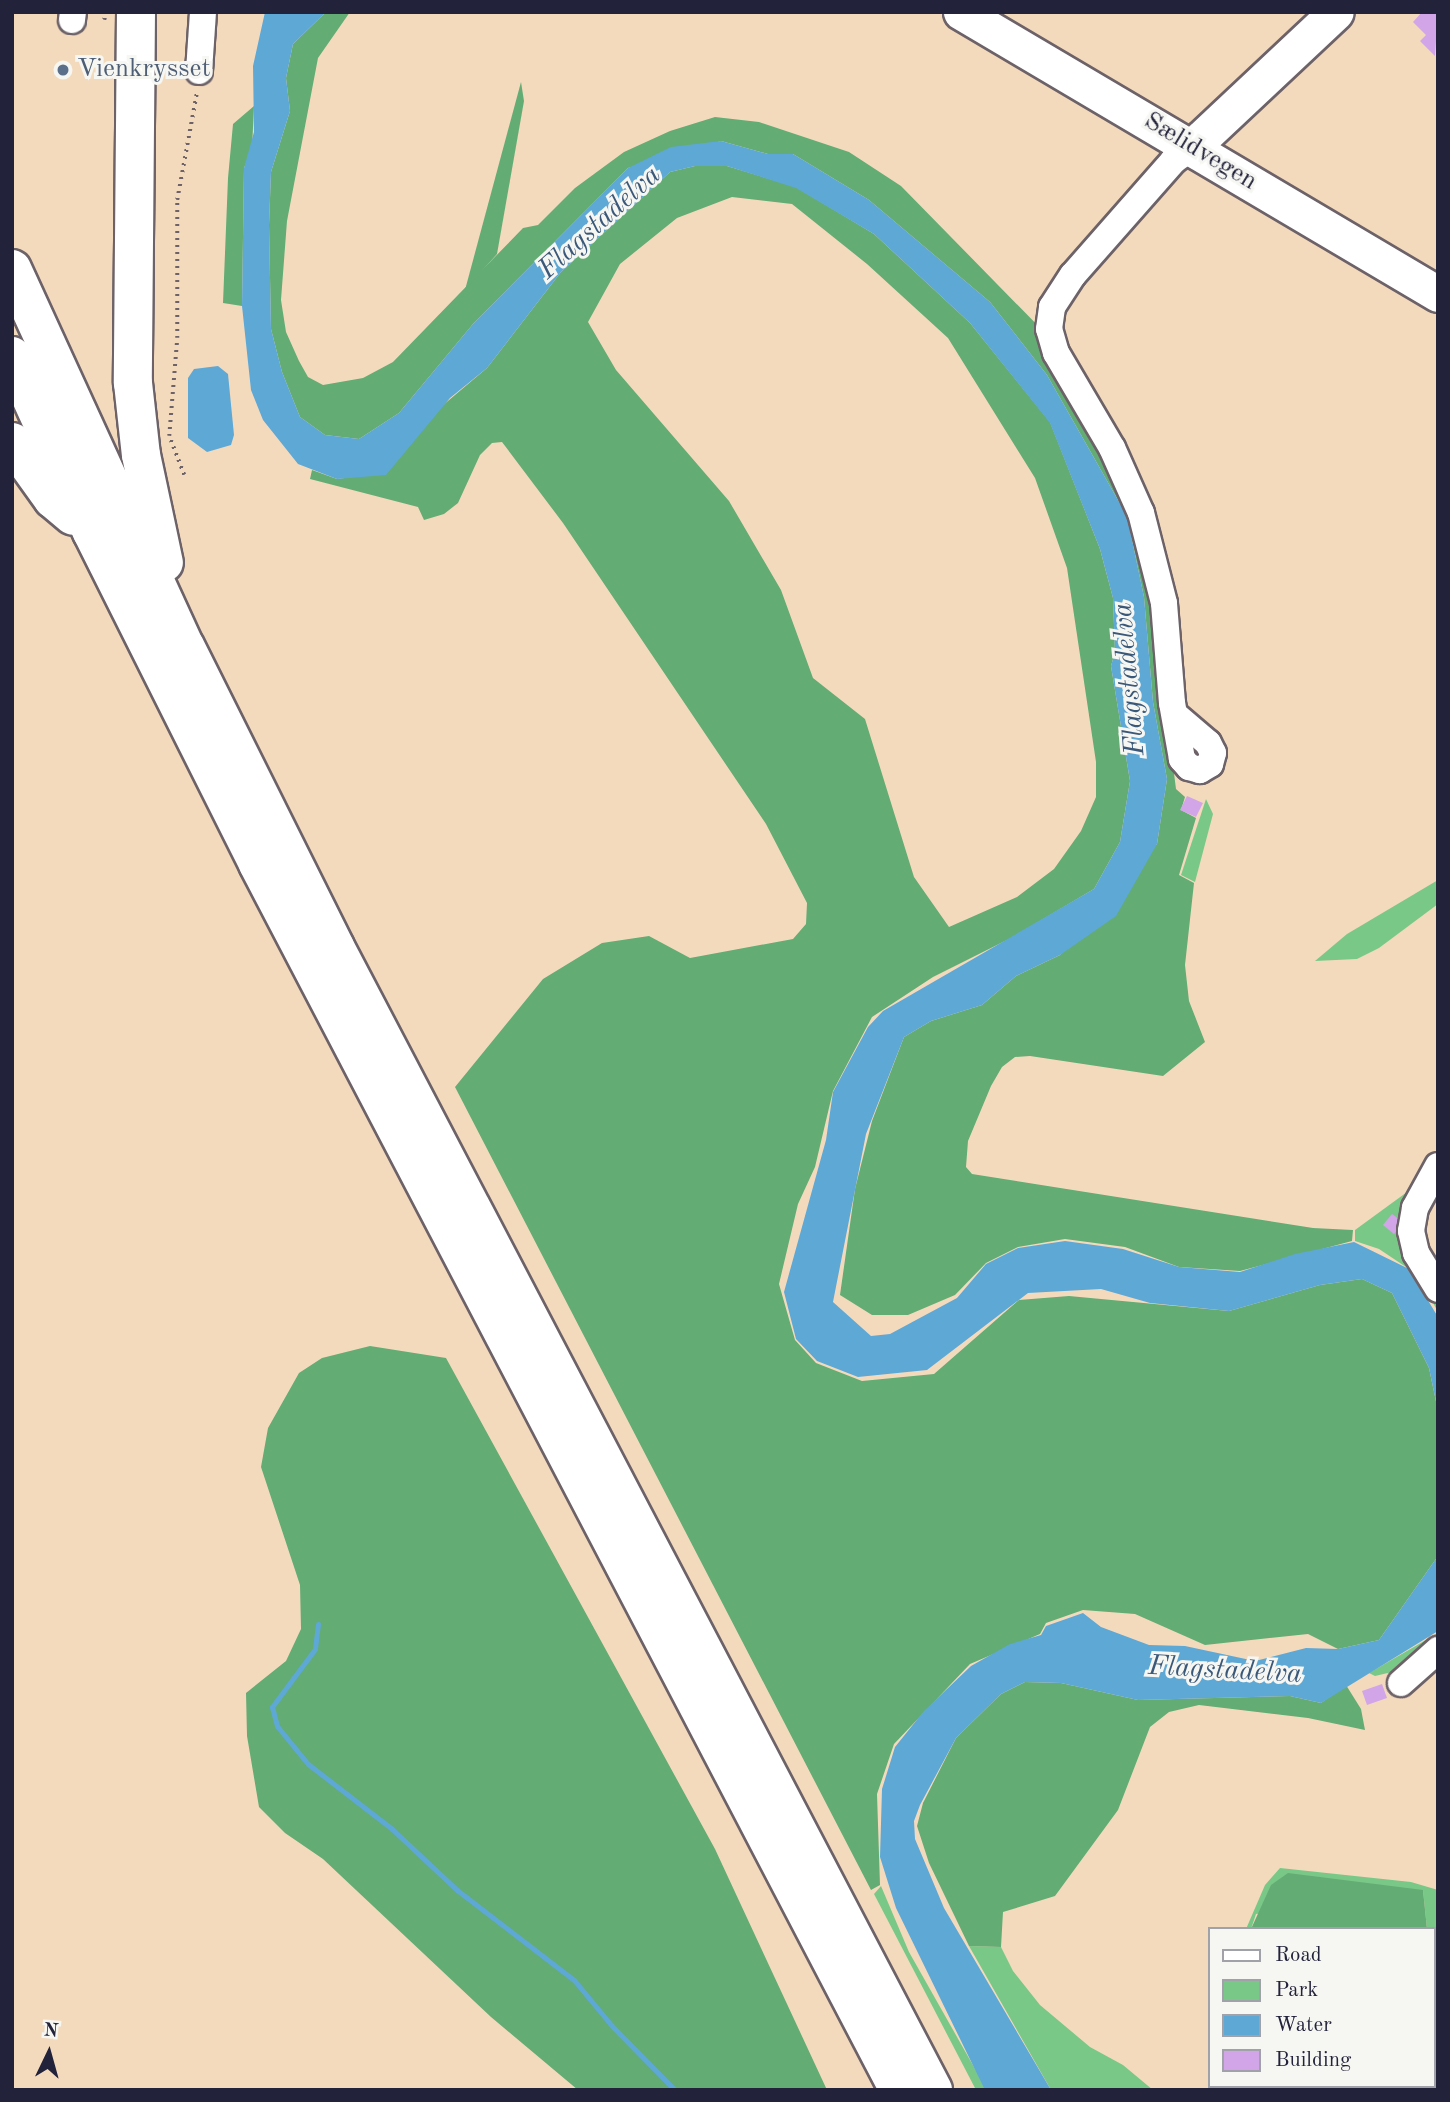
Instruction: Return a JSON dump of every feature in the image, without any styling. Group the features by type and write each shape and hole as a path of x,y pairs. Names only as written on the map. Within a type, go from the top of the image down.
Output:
{"highway":[{"path":"120,16 133,383 153,516 186,646"},
{"path":"12,269 186,646 467,1206 933,2090"},
{"path":"12,356 92,532 428,1195 899,2090"},
{"path":"12,442 53,499 92,532"}],"main road":[{"name":"Sælidvegen","path":"961,12 1438,294"},
{"path":"1205,155 1265,82 1336,12"}],"lane":[{"path":"198,71 203,12"},
{"path":"1174,715 1164,603 1152,546 1122,468 1056,353 1049,329 1052,307 1073,275 1173,161 1205,155"},
{"path":"1438,1166 1415,1208 1411,1231 1416,1253 1438,1289"},
{"path":"1401,1683 1438,1650"}],"path":[{"path":"106,12 120,16"},
{"path":"184,475 169,436 177,338 177,200 195,120 198,71"}],"green space":[{"path":"326,12 350,12 318,58 287,221 281,300 286,332 299,361 308,377 323,385 363,378 393,362 523,228 538,225 575,188 624,152 670,131 715,117 759,122 849,152 901,186 1048,336 1141,513 1176,789 1185,797 1181,810 1196,818 1179,875 1194,883 1185,965 1189,1001 1205,1042 1163,1076 1030,1056 1015,1057 1002,1067 991,1086 968,1141 966,1167 972,1174 1313,1228 1353,1230 1352,1241 1240,1271 1179,1267 1125,1247 1065,1239 1018,1247 986,1263 955,1295 908,1315 872,1315 840,1295 855,1189 872,1121 904,1037 931,1021 982,1005 1016,976 1060,955 1157,844 1167,779 1153,702 1144,597 1127,516 1047,375 990,302 869,200 793,154 768,154 721,141 628,168 473,324 399,413 359,439 325,435 300,417 282,372 271,329 269,225 271,172 290,111 286,78 293,44"},
{"path":"521,82 524,101 497,254 465,290"},
{"path":"254,106 252,149 244,168 242,306 223,303 228,178 233,124"},
{"path":"695,166 727,166 796,187 874,234 970,323 1050,422 1100,549 1113,598 1115,652 1111,666 1130,781 1120,842 1094,889 1011,938 933,977 872,1017 833,1091 815,1167 798,1204 779,1284 795,1340 816,1363 862,1381 934,1374 1019,1300 1069,1296 1229,1311 1320,1285 1362,1279 1392,1293 1429,1368 1438,1411 1438,1556 1379,1640 1338,1649 1308,1634 1205,1645 1135,1614 1083,1610 1046,1623 1040,1634 970,1664 894,1744 877,1794 880,1885 871,1890 455,1087 543,979 602,943 649,936 690,958 793,939 806,924 807,903 766,824 563,523 502,442 492,443 480,455 458,503 444,514 424,520 418,507 310,479 312,470 337,479 359,476 487,368 561,272 670,172","holes":["732,197 792,204 867,264 948,338 1035,478 1067,568 1096,762 1096,797 1081,831 1054,869 1017,897 949,927 914,877 865,719 813,678 781,590 729,501 616,370 588,322 620,264 677,218"]},
{"path":"1206,799 1213,814 1195,882 1181,875"},
{"path":"1438,880 1438,904 1379,948 1357,959 1315,961 1347,934"},
{"path":"1418,1184 1412,1207 1438,1288 1438,1312 1418,1275 1379,1249 1355,1241 1355,1230"},
{"path":"370,1346 446,1358 715,1849 827,2090 578,2090 491,2017 323,1859 285,1833 259,1807 247,1736 246,1693 286,1661 301,1629 300,1585 261,1467 268,1428 299,1373 322,1358"},
{"path":"1438,1633 1438,1645 1409,1668 1375,1676 1369,1673"},
{"path":"1025,1682 1061,1683 1138,1700 1290,1696 1321,1703 1346,1685 1361,1709 1365,1730 1308,1718 1199,1705 1169,1712 1150,1727 1118,1810 1055,1896 1003,1912 1001,1947 969,1946 929,1863 917,1826 923,1803 956,1738 1001,1694"},
{"path":"1280,1868 1411,1882 1438,1890 1438,1986 1436,1927 1427,1927 1423,1890 1256,1914 1252,1927 1247,1927 1265,1885"},
{"path":"1288,1873 1423,1890 1427,1927 1252,1927 1271,1885"},
{"path":"881,1886 909,1952 987,2090 976,2090 874,1894"},
{"path":"969,1946 1001,1947 1013,1971 1040,2005 1090,2047 1123,2065 1153,2090 1051,2090"}],"water":[{"name":"Flagstadelva","path":"265,12 326,12 293,44 286,78 290,111 271,172 269,225 271,329 282,372 300,417 325,435 359,439 399,413 473,324 628,168 671,147 721,141 768,154 793,154 869,200 990,302 1047,375 1127,516 1144,597 1153,702 1167,779 1157,844 1116,916 1060,955 1016,976 982,1005 931,1021 904,1037 866,1134 833,1302 871,1336 890,1334 957,1298 986,1264 1018,1248 1065,1241 1123,1249 1179,1267 1240,1272 1295,1254 1354,1242 1409,1269 1438,1317 1438,1411 1429,1368 1392,1293 1362,1279 1320,1285 1229,1311 1150,1303 1101,1289 1028,1293 927,1370 858,1377 817,1361 796,1339 784,1292 826,1140 833,1092 868,1027 883,1011 1094,889 1120,842 1130,781 1111,666 1115,652 1113,598 1100,549 1050,423 970,323 874,234 796,188 727,166 695,166 670,172 561,272 487,368 450,398 386,475 337,479 298,464 263,420 251,390 242,306 244,168 254,132 253,66"},
{"path":"218,366 228,374 234,435 231,445 207,452 188,438 188,378 194,369"},
{"name":"Flagstadelva","path":"1438,1556 1438,1631 1321,1703 1290,1696 1138,1700 1061,1683 1025,1682 1001,1694 956,1738 920,1805 914,1821 915,1839 944,1908 1051,2090 985,2090 896,1908 880,1857 882,1789 895,1747 924,1711 971,1666 1010,1644 1041,1635 1046,1626 1083,1613 1101,1627 1149,1645 1185,1646 1255,1661 1306,1648 1338,1649 1379,1640"}],"building":[{"path":"1422,12 1438,12 1435,56 1420,41 1426,35 1413,22"},
{"path":"1187,796 1203,803 1196,817 1180,810"},
{"path":"1392,1214 1403,1222 1394,1234 1383,1225"},
{"path":"1382,1684 1387,1698 1367,1705 1362,1691"}],"waterway":[{"path":"318,1624 315,1649 272,1707 277,1726 308,1764 392,1829 457,1890 574,1980 612,2026 675,2090"}],"place":[{"name":"Vienkrysset","path":"63,70"}]}
